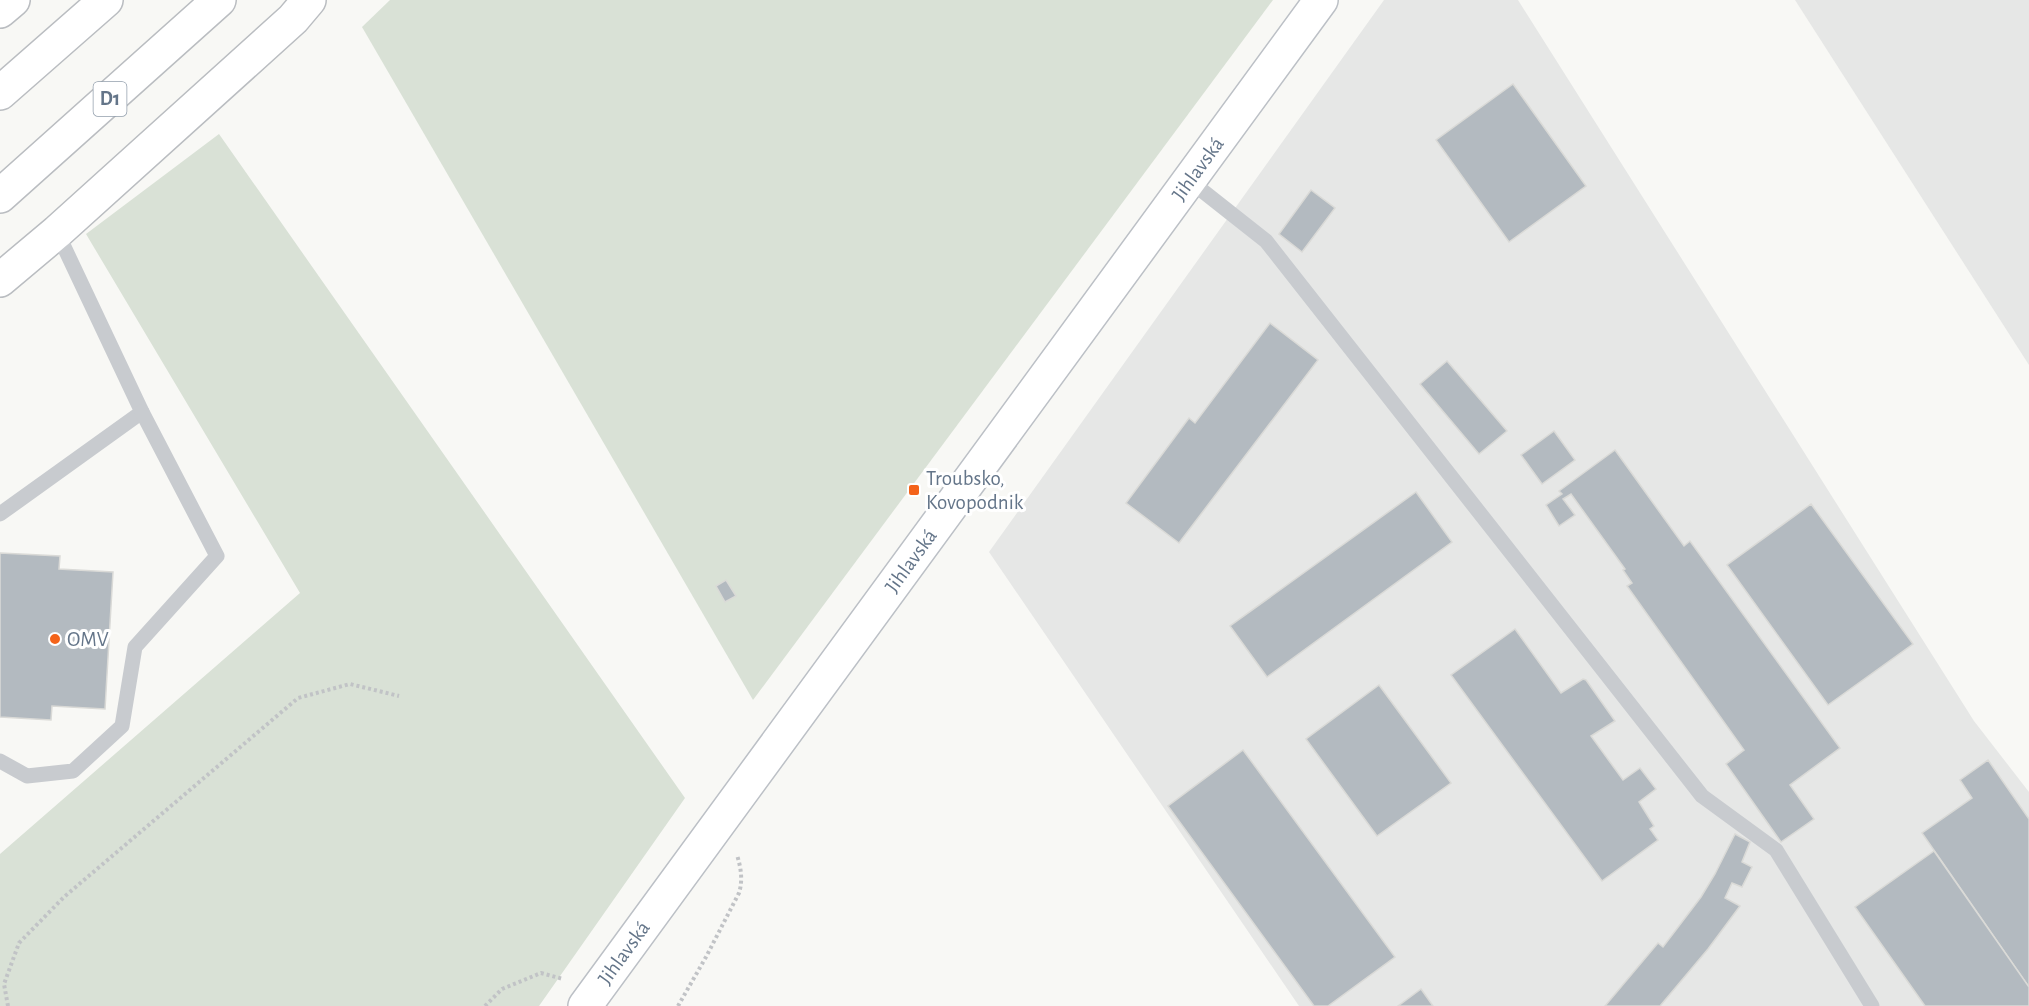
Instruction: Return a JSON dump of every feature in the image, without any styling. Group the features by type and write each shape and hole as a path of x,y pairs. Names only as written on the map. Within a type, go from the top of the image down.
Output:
{"main road":[{"path":"0,11 13,0"},
{"path":"0,93 106,0"},
{"name":"D1","path":"0,196 219,0"},
{"path":"0,280 57,232 292,19 309,0"},
{"name":"Jihlavská","path":"589,1001 1321,0"}],"lane":[{"path":"1190,181 1266,241 1702,796 1776,850 1872,1006"},
{"path":"0,761 27,776 73,771 122,726 135,647 217,556 142,412 57,232"},
{"path":"0,514 142,412"}],"path":[{"path":"8,1006 4,984 19,943 64,897 298,698 350,684 399,696"},
{"path":"678,1006 706,957 742,883 735,850 719,822"},
{"path":"486,1006 502,989 542,973 559,977 589,1001"}],"shaded area":[{"path":"390,0 1273,0 753,700 362,27"},
{"path":"1384,0 1518,0 1974,721 2029,792 2029,1006 1299,1006 989,552"},
{"path":"1795,0 2029,0 2029,365"},
{"path":"219,134 685,798 539,1006 0,1006 0,854 300,593 86,234"}],"building":[{"path":"1513,84 1586,186 1509,242 1436,140"},
{"path":"1311,190 1335,208 1302,252 1279,234"},
{"path":"1270,323 1318,360 1179,543 1126,503 1189,418 1195,423"},
{"path":"1447,361 1507,431 1479,454 1420,384"},
{"path":"1554,431 1575,460 1542,484 1521,455"},
{"path":"1615,450 1684,546 1690,541 1840,748 1790,785 1814,819 1781,842 1726,764 1744,750 1627,586 1632,583 1623,570 1625,569 1571,494 1563,499 1575,515 1559,526 1546,505 1562,494 1559,491"},
{"path":"1416,492 1452,542 1267,677 1230,626"},
{"path":"1811,504 1913,644 1828,705 1727,565"},
{"name":"OMV","path":"0,553 60,556 59,569 113,572 105,709 52,706 51,720 0,717"},
{"path":"726,580 736,596 725,602 716,586"},
{"path":"1515,629 1561,693 1583,679 1586,680 1615,721 1591,736 1623,780 1640,768 1656,789 1639,802 1654,826 1650,829 1658,840 1602,881 1451,675"},
{"path":"1379,685 1451,783 1377,836 1306,739"},
{"path":"1243,750 1395,957 1328,1006 1314,1006 1168,806"},
{"path":"1988,760 2029,819 2029,987 1922,833 1972,798 1960,780"},
{"path":"1735,834 1750,842 1742,862 1752,867 1742,887 1732,883 1725,898 1740,906 1708,949 1660,1006 1605,1006 1658,943 1663,947 1701,897"},
{"path":"1934,851 2029,987 2029,1006 1925,1006 1855,907"},
{"path":"1421,989 1433,1006 1398,1006"}],"place":[{"name":"Troubsko, Kovopodnik","path":"914,490"},
{"name":"OMV","path":"55,639"}]}
